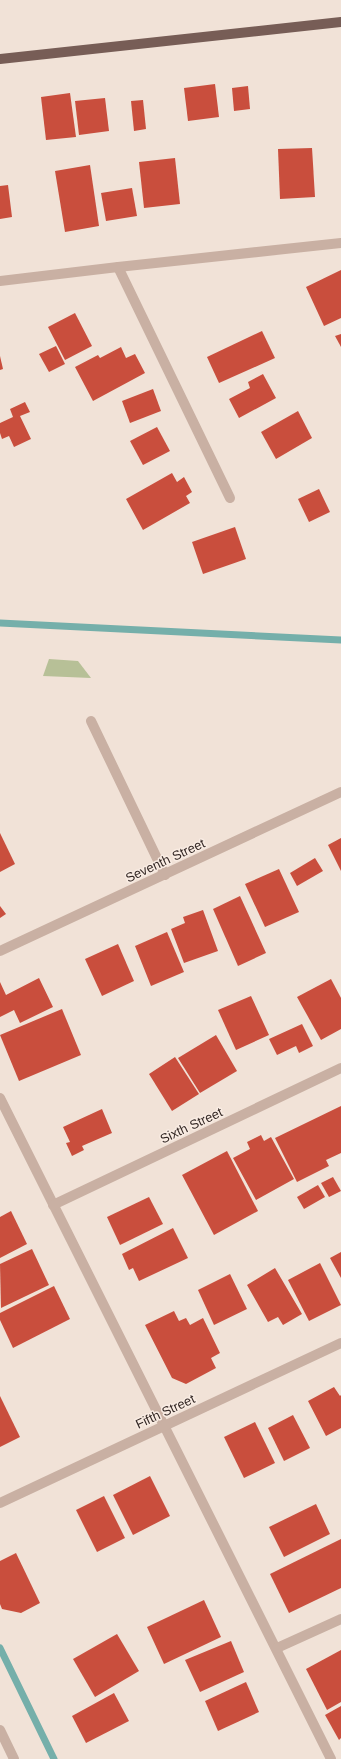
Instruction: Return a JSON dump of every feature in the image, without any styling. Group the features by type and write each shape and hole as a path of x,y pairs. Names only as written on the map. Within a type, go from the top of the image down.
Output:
{"main road":[{"path":"0,59 341,22"}],"street":[{"path":"0,281 341,243"},
{"path":"118,267 230,498"},
{"path":"91,721 165,876"},
{"name":"Seventh Street","path":"0,951 165,876 341,792"},
{"name":"Sixth Street","path":"53,1205 341,1068"},
{"path":"0,1098 277,1648 331,1759"},
{"name":"Fifth Street","path":"0,1503 341,1343"},
{"path":"277,1648 341,1619"},
{"path":"0,1730 14,1759"}],"green space":[{"path":"49,659 78,661 91,678 43,676"}],"building":[{"path":"215,84 219,117 188,121 184,88"},
{"path":"248,86 250,109 234,111 232,88"},
{"path":"70,93 76,137 46,140 41,97"},
{"path":"105,98 109,131 79,135 75,101"},
{"path":"143,100 146,129 134,131 131,101"},
{"path":"312,148 315,197 280,199 278,149"},
{"path":"175,158 180,204 144,208 139,162"},
{"path":"90,165 99,226 65,232 55,171"},
{"path":"8,185 12,217 0,219 0,186"},
{"path":"132,188 137,216 106,221 101,193"},
{"path":"341,270 341,318 324,326 306,287"},
{"path":"75,313 92,346 65,360 48,327"},
{"path":"262,331 275,358 219,383 207,357"},
{"path":"341,334 341,347 335,336"},
{"path":"56,346 65,364 49,372 39,354"},
{"path":"121,347 126,358 135,354 145,373 93,401 75,367 98,355 100,358"},
{"path":"0,356 3,369 0,370"},
{"path":"263,374 276,398 239,418 229,399 250,388 248,382"},
{"path":"153,389 161,411 130,423 122,401"},
{"path":"25,402 30,412 20,416 31,439 14,447 9,436 2,439 0,433 0,423 13,417 10,409"},
{"path":"298,411 312,438 276,459 261,432"},
{"path":"157,427 170,451 143,465 130,441"},
{"path":"172,473 177,482 184,477 192,492 186,496 190,503 143,530 126,499"},
{"path":"319,489 330,512 309,522 298,499"},
{"path":"235,527 246,559 203,574 192,542"},
{"path":"0,833 15,864 0,872"},
{"path":"341,838 341,871 328,845"},
{"path":"315,858 323,871 297,886 290,873"},
{"path":"279,869 299,912 265,927 245,884"},
{"path":"240,896 266,953 238,966 213,909"},
{"path":"0,906 6,914 0,918"},
{"path":"203,910 218,951 184,963 171,929 185,923 183,917"},
{"path":"167,932 184,972 151,986 135,946"},
{"path":"118,944 134,981 102,996 85,959"},
{"path":"39,978 53,1007 20,1023 14,1010 0,1017 0,982 6,995"},
{"path":"331,979 341,998 341,1029 321,1040 297,997"},
{"path":"251,996 269,1035 236,1050 218,1010"},
{"path":"62,1009 81,1055 19,1081 0,1035"},
{"path":"302,1024 313,1046 299,1053 296,1046 277,1055 269,1039"},
{"path":"216,1035 237,1071 200,1093 178,1058"},
{"path":"175,1057 199,1094 172,1111 149,1074"},
{"path":"341,1106 341,1153 326,1160 329,1166 297,1182 275,1138"},
{"path":"102,1109 112,1133 82,1146 84,1150 72,1156 66,1143 70,1142 63,1127"},
{"path":"261,1135 264,1141 271,1137 294,1179 256,1200 233,1158 250,1149 247,1142"},
{"path":"227,1151 258,1211 214,1235 182,1175"},
{"path":"333,1177 341,1191 329,1197 321,1183"},
{"path":"318,1185 325,1197 304,1209 297,1197"},
{"path":"149,1197 163,1224 120,1245 107,1217"},
{"path":"11,1211 27,1244 0,1258 0,1217"},
{"path":"173,1228 188,1258 139,1281 133,1268 129,1270 122,1254"},
{"path":"32,1249 49,1285 1,1308 0,1264"},
{"path":"341,1252 341,1278 330,1258"},
{"path":"320,1263 341,1305 309,1321 288,1280"},
{"path":"275,1268 302,1314 283,1325 278,1317 268,1322 247,1285"},
{"path":"230,1274 247,1309 214,1325 198,1290"},
{"path":"54,1286 70,1319 13,1348 0,1320 0,1313"},
{"path":"174,1311 179,1321 186,1318 190,1325 203,1318 220,1353 211,1358 216,1368 186,1384 172,1378 145,1325"},
{"path":"334,1387 340,1396 341,1395 341,1428 326,1436 308,1401"},
{"path":"0,1396 20,1437 0,1447"},
{"path":"293,1415 310,1448 284,1461 268,1428"},
{"path":"255,1422 275,1463 244,1478 224,1437"},
{"path":"150,1476 170,1516 133,1535 113,1495"},
{"path":"104,1496 125,1538 97,1552 76,1510"},
{"path":"316,1504 330,1534 284,1557 269,1527"},
{"path":"341,1539 341,1588 289,1613 270,1574"},
{"path":"16,1553 40,1603 21,1613 2,1609 0,1604 0,1561"},
{"path":"204,1600 221,1637 164,1664 147,1627"},
{"path":"117,1634 139,1671 95,1697 73,1659"},
{"path":"231,1641 244,1672 200,1692 185,1660"},
{"path":"341,1650 341,1702 327,1710 306,1669"},
{"path":"246,1682 259,1712 218,1731 205,1701"},
{"path":"114,1693 129,1721 86,1743 72,1716"},
{"path":"341,1706 341,1738 339,1740 325,1715"}],"waterway":[{"path":"0,623 341,640"},
{"path":"0,1648 54,1759"}]}
